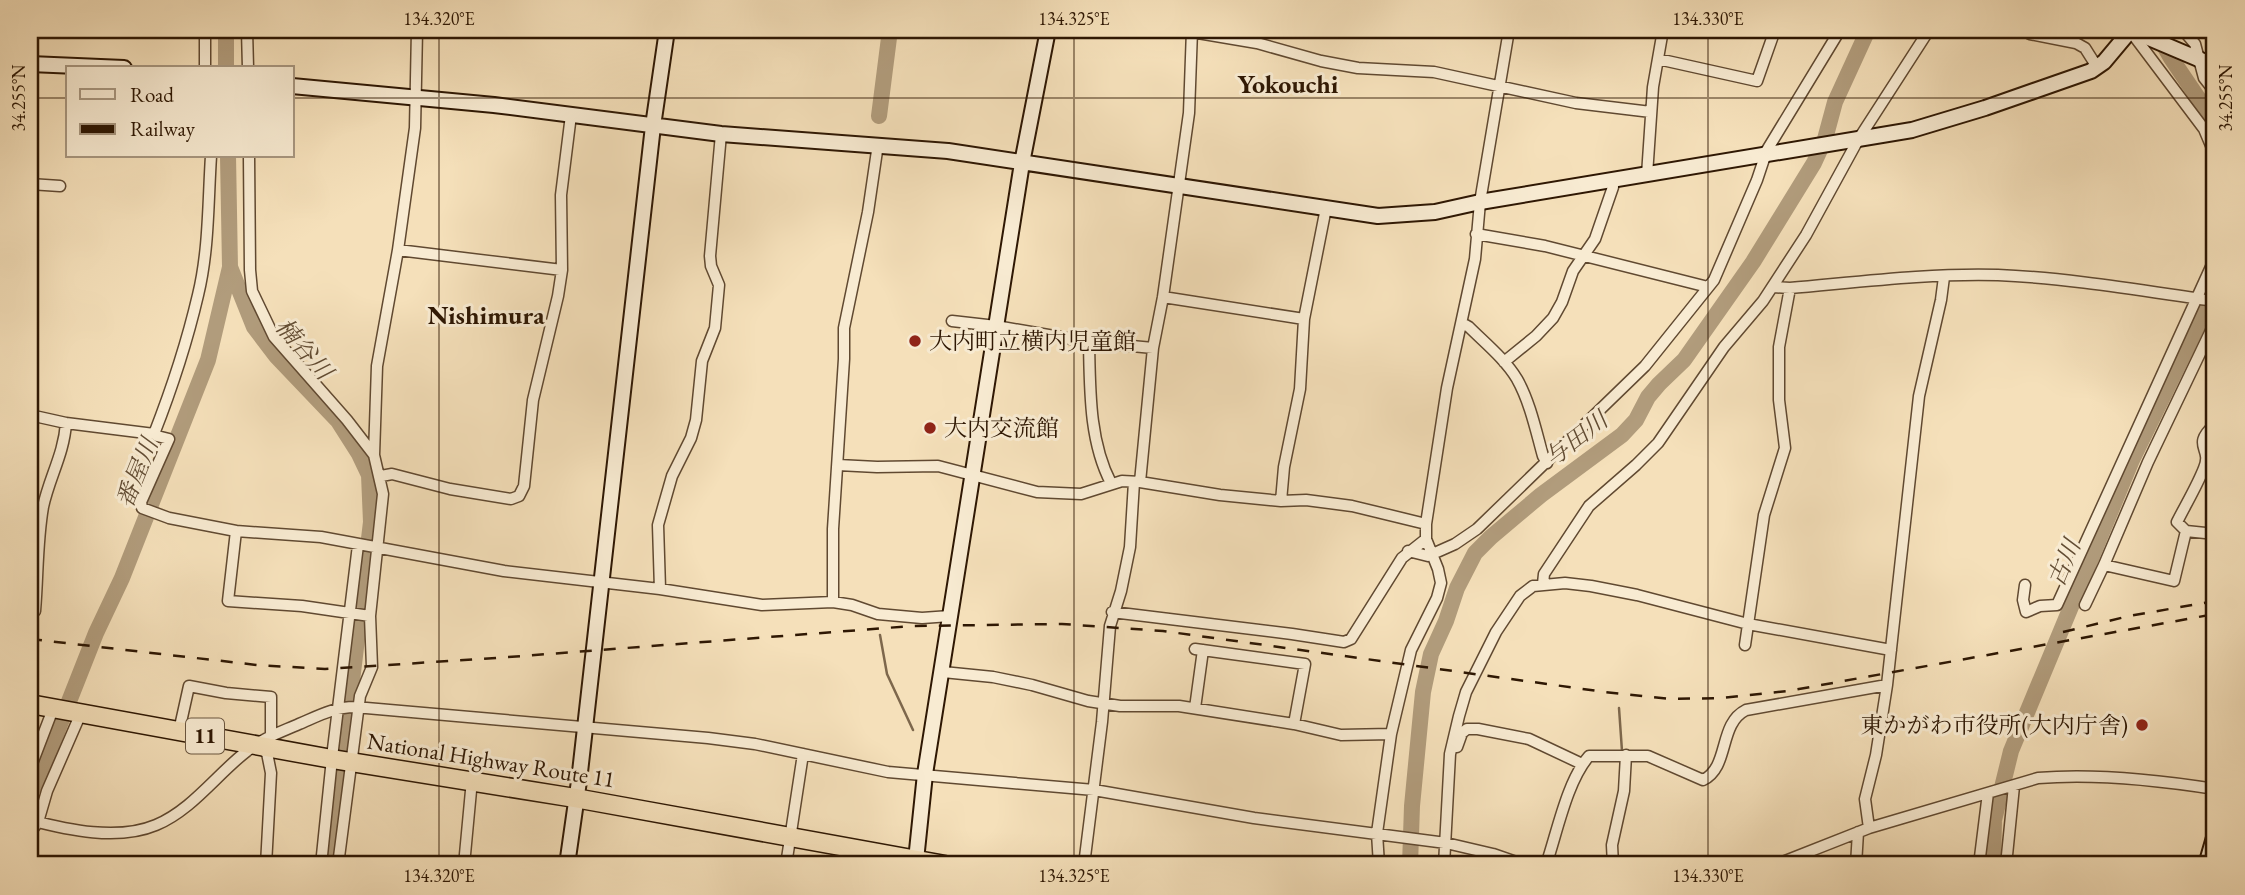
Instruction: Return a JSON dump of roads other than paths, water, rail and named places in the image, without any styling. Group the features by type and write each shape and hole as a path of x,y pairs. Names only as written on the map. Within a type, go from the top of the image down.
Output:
{"highway":[{"name":"National Highway Route 11","path":"30,704 179,731 263,740 341,760 472,780 945,865"},
{"path":"2208,865 2215,865"}],"street":[{"path":"205,30 205,66"},
{"path":"247,30 248,66"},
{"path":"321,865 341,760 360,696 372,667 370,616 383,494 374,455 377,366 398,250 415,128 417,30"},
{"path":"567,865 653,126 667,30"},
{"path":"916,860 925,774 1021,163 1048,30"},
{"path":"1379,865 1391,734 1411,650 1437,598 1441,583 1426,538 1426,524 1447,388 1475,258 1480,202 1509,30"},
{"path":"1647,175 1650,112 1663,30"},
{"path":"1658,59 1758,81 1775,30"},
{"path":"1408,551 1428,556 1455,544 1477,529 1644,366 1714,280 1757,180 1764,155 1840,30"},
{"path":"1543,584 1544,574 1589,506 1658,443 1724,347 1773,287 1807,235 1854,140 1930,30"},
{"path":"2024,30 2030,34 2076,43 2085,48 2097,67"},
{"path":"2183,30 2196,44 2196,58 2204,78 2215,93"},
{"path":"1084,865 1112,612 1121,591 1130,547 1153,348 1163,297 1189,113 1192,31 1256,43 1358,68 1434,72 1499,88 1650,112"},
{"path":"294,86 571,114 721,134 948,151 1378,216 1435,212 1934,124 2097,67 2134,32"},
{"path":"2134,32 2215,66"},
{"path":"2134,32 2204,129 2215,155"},
{"path":"30,64 77,66"},
{"path":"381,477 392,474 450,489 511,499 519,496 524,486 533,400 562,270 561,195 571,114"},
{"path":"660,589 658,525 672,477 691,438 696,420 702,361 715,328 719,285 710,256 721,134"},
{"path":"833,602 833,529 844,328 864,235 878,144"},
{"path":"155,433 177,375 199,293 206,244 211,158"},
{"path":"249,158 252,291 274,337 374,455"},
{"path":"1504,362 1536,335 1553,317 1562,302 1573,271 1595,239 1613,187 1612,180"},
{"path":"30,184 60,186"},
{"path":"1281,501 1284,467 1300,389 1304,319 1326,208"},
{"path":"1476,234 1545,246 1583,258 1708,287"},
{"path":"398,250 562,270"},
{"path":"2025,584 2023,600 2026,612 2040,606 2057,605 2215,258"},
{"path":"1773,287 1994,275 2032,277 2215,301"},
{"path":"1856,865 1863,830 1865,799 1876,755 1887,685 1919,396 1944,277"},
{"path":"1745,645 1764,515 1785,449 1779,400 1779,347 1790,288"},
{"path":"1163,297 1304,319"},
{"path":"952,321 1089,342 1153,348"},
{"path":"2085,604 2148,462 2215,322"},
{"path":"1462,323 1504,362 1517,379 1547,463"},
{"path":"1089,342 1090,406 1104,470 1111,484"},
{"path":"30,415 66,423 155,433 169,439 141,502 142,508 163,516 236,531 321,537 504,571 762,604 833,602 852,604 878,614 922,618 950,616"},
{"path":"35,611 34,539 56,471 66,423"},
{"path":"2215,424 2202,439 2206,465 2177,522 2186,531 2215,534"},
{"path":"838,465 925,465 1037,492 1081,494 1111,484 1137,482 1220,495 1281,501 1306,500 1352,506 1426,524"},
{"path":"236,531 228,601 370,616"},
{"path":"2104,565 2174,581 2186,531"},
{"path":"1112,612 1344,642 1351,639 1408,551 1426,538"},
{"path":"338,865 341,760 339,708 358,545"},
{"path":"1444,865 1443,843 1450,754 1466,692 1496,632 1520,596 1534,586 1565,583 1637,595 1748,624 1891,650"},
{"path":"1195,708 1199,649 1305,664 1294,724"},
{"path":"943,672 1006,680 1103,704 1160,704 1195,708 1358,737 1391,734"},
{"path":"1546,865 1582,764 1589,756 1648,757 1703,780 1712,776 1717,768 1726,734 1739,713 1887,685"},
{"path":"179,731 189,687 271,697 263,740 270,762 266,865"},
{"path":"34,822 92,832 130,831 155,825 174,815 263,740 339,708 357,708 708,738 888,772 1094,790 1254,818 1381,833 1493,853 1525,865"},
{"path":"30,769 67,711"},
{"path":"30,833 47,791 67,711"},
{"path":"1450,754 1457,749 1462,733 1467,729 1478,729 1529,739 1582,764"},
{"path":"786,865 803,754"},
{"path":"1613,865 1612,845 1624,790 1626,755"},
{"path":"1775,865 1863,830 2038,778 2062,776 2144,781 2215,789"},
{"path":"464,865 472,780"},
{"path":"2006,865 2012,787"},
{"path":"1979,865 1990,793"},
{"path":"2208,865 2215,834"}],"waterway":[{"name":"番屋川","path":"226,30 226,66"},
{"path":"879,116 890,30"},
{"name":"与田川","path":"1410,865 1412,806 1423,692 1431,654 1457,588 1475,553 1541,495 1622,435 1636,420 1648,397 1684,360 1753,262 1814,163 1825,139 1835,102 1868,30"},
{"name":"古川","path":"2155,30 2215,123"},
{"name":"番屋川","path":"30,794 96,633 122,578 208,360 230,267 228,158"},
{"name":"楠谷川","path":"230,267 254,327 276,356 338,421 369,475 371,522 330,865"},
{"name":"古川","path":"1993,865 1994,820 2011,751 2132,460 2215,290"},
{"path":"880,635 887,674 913,730"},
{"path":"1619,708 1622,751"}],"railway":[{"path":"2063,632 2129,616 2215,601"},
{"path":"30,639 257,665 325,669 912,626 1062,624 1163,631 1671,699 1721,698 1788,691 2215,614"}],"place":[{"name":"大内町立横内児童館","path":"915,341"},
{"name":"大内交流館","path":"930,428"},
{"name":"東かがわ市役所(大内庁舎)","path":"2142,725"}],"district":[{"name":"Yokouchi","path":"1288,84"},
{"name":"Nishimura","path":"486,315"}]}
